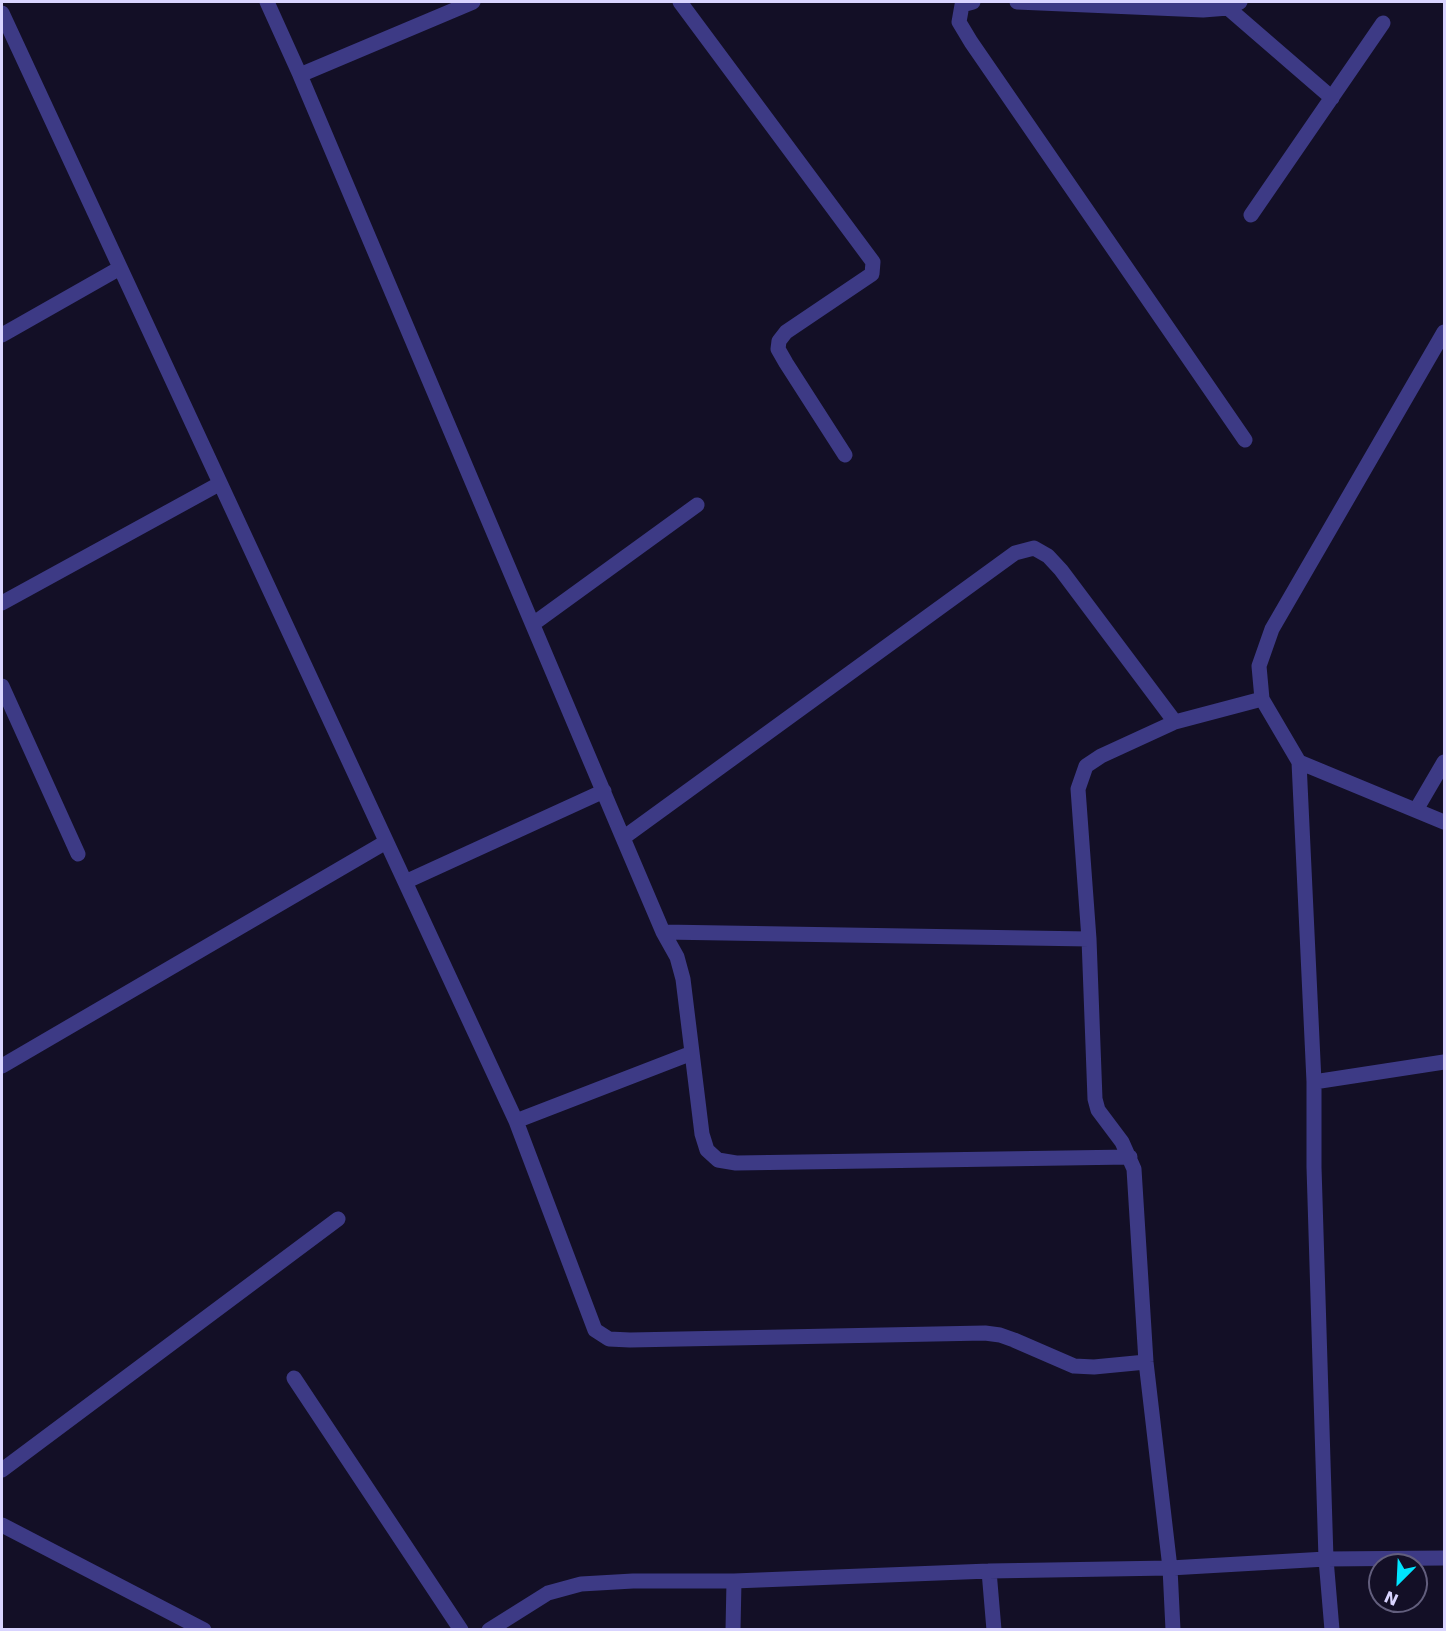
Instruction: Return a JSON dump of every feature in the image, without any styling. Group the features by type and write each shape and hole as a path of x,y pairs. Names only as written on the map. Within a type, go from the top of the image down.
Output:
{"street":[{"path":"267,2 663,932 677,957 683,979 702,1134 707,1150 718,1160 736,1163 1130,1156"},
{"path":"300,75 473,2"},
{"path":"680,2 873,262 872,274 786,332 779,341 778,349 786,363 845,455"},
{"path":"973,2 962,5 959,22 971,42 1245,440"},
{"path":"1017,2 1203,10 1234,5 1332,98"},
{"path":"2,13 516,1121 595,1330 609,1339 985,1334 1000,1335 1014,1340 1074,1366 1094,1367 1146,1362"},
{"path":"1251,215 1383,23"},
{"path":"2,335 120,268"},
{"path":"1332,1629 1326,1559 1314,1167 1314,1082 1299,762 1262,699 1259,666 1272,629 1444,332"},
{"path":"2,603 219,484"},
{"path":"533,624 697,505"},
{"path":"623,838 1015,553 1034,548 1047,556 1061,570 1175,722"},
{"path":"2,686 78,854"},
{"path":"1173,1629 1170,1568 1146,1362 1134,1168 1130,1156 1098,1110 1095,1099 1089,939 1078,789 1086,766 1101,756 1175,722 1262,699"},
{"path":"1299,762 1444,822"},
{"path":"1416,810 1444,762"},
{"path":"405,882 604,791"},
{"path":"2,1066 386,842"},
{"path":"663,932 1089,939"},
{"path":"516,1121 692,1053"},
{"path":"1314,1082 1444,1062"},
{"path":"2,1470 338,1219"},
{"path":"294,1378 461,1629"},
{"path":"2,1525 204,1629"},
{"path":"489,1629 548,1593 581,1584 633,1581 734,1581 989,1571 1170,1568 1326,1559 1444,1558"},
{"path":"989,1571 994,1629"},
{"path":"733,1629 734,1581"}]}
